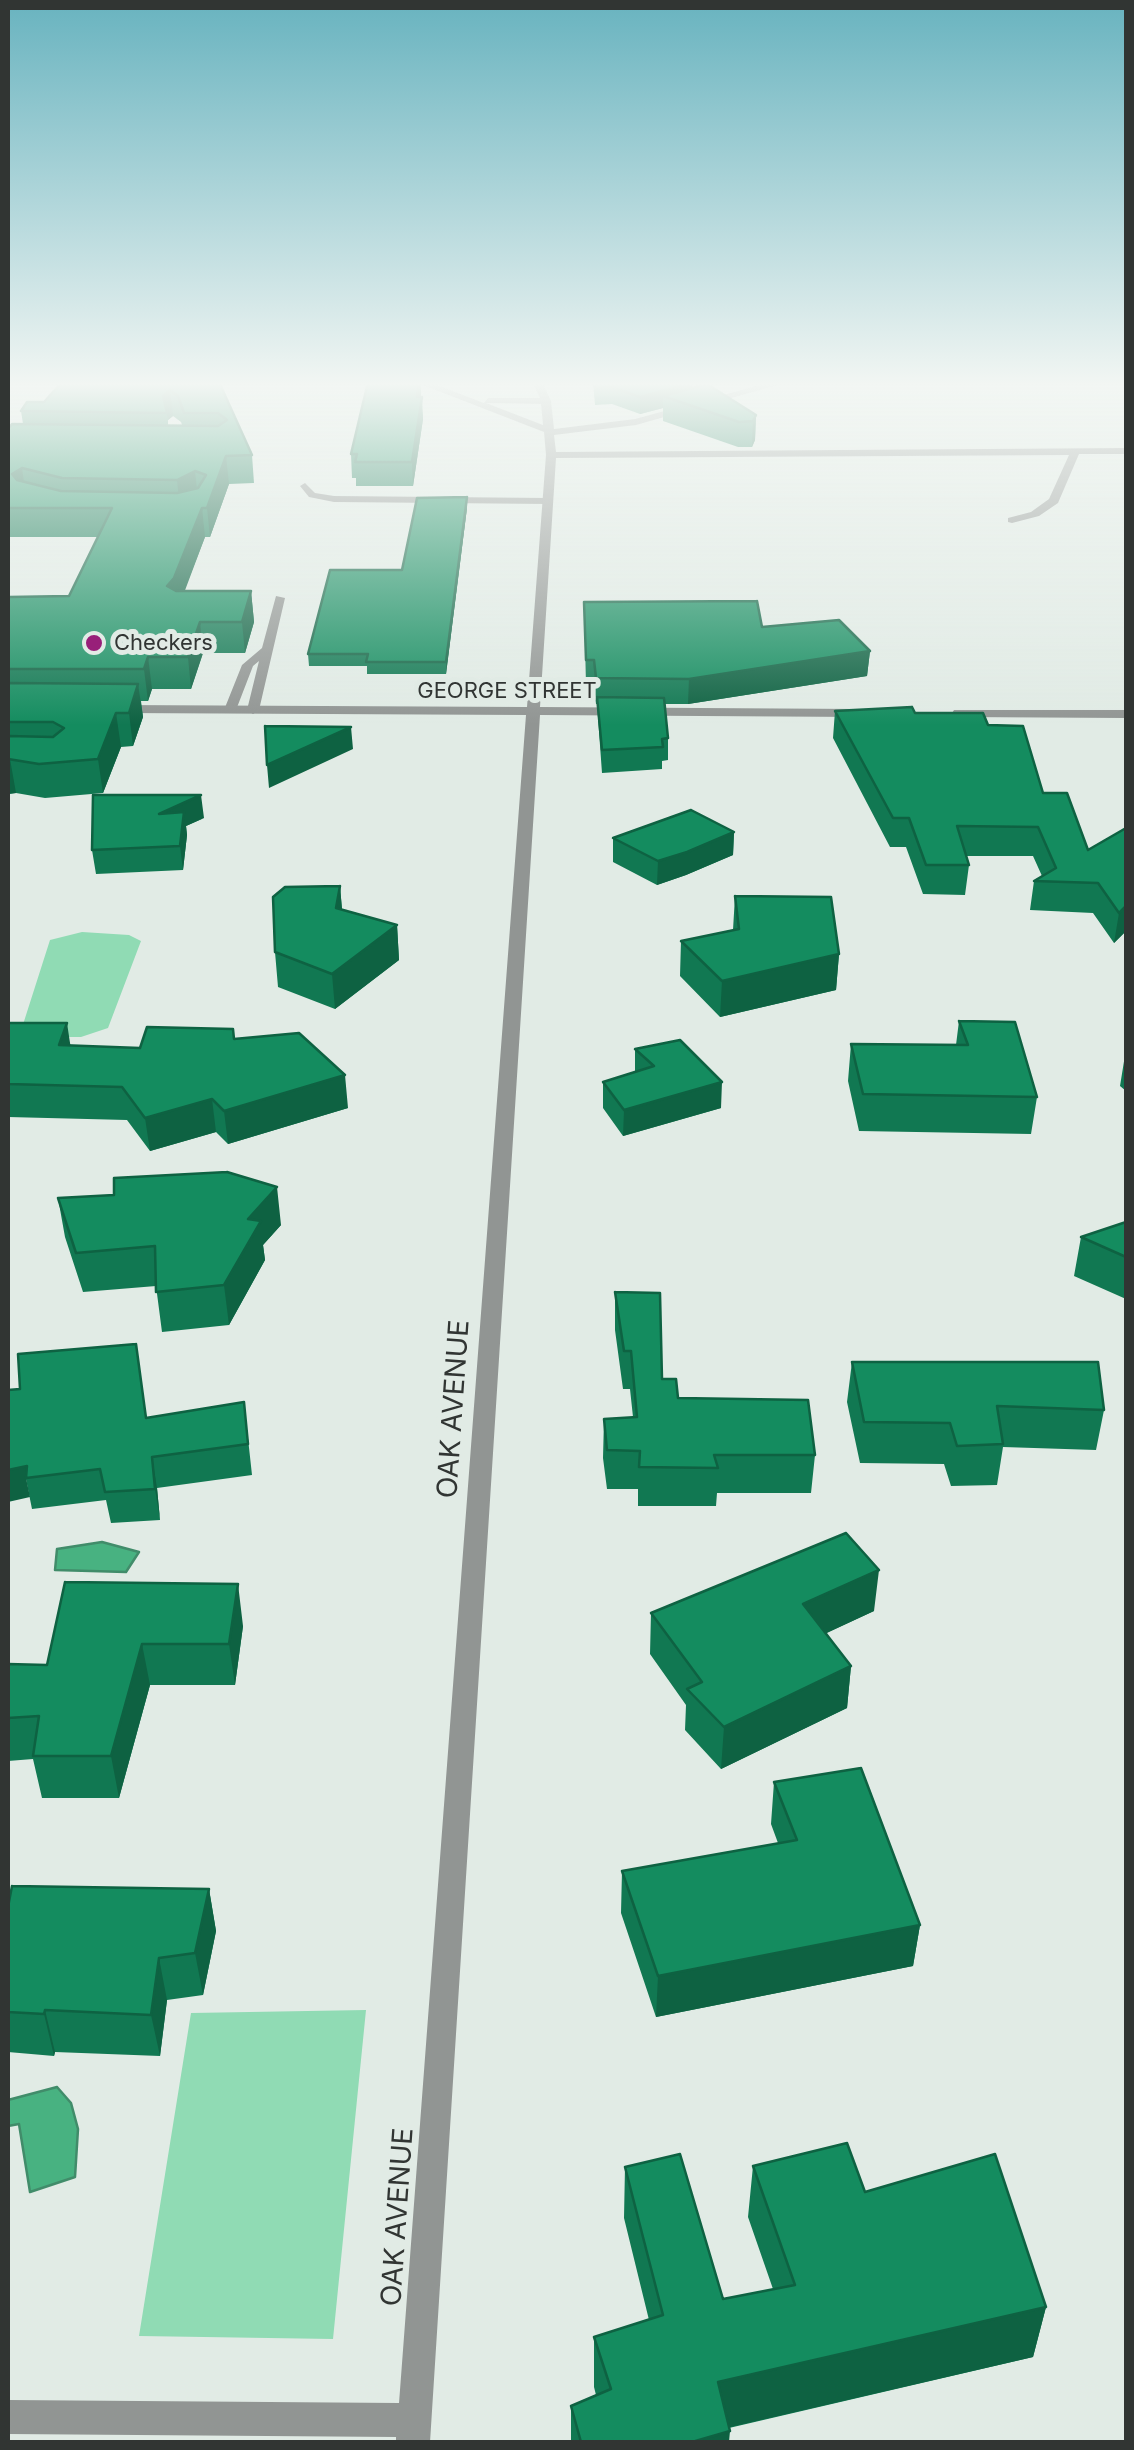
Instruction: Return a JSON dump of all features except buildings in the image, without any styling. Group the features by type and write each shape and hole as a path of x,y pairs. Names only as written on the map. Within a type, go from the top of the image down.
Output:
{"street":[{"name":"OAK AVENUE","path":"413,2431 548,496"},
{"path":"1012,520 1035,514 1056,496"},
{"name":"GEORGE STREET","path":"100,709 870,713"},
{"path":"949,713 1126,714"},
{"path":"8,2418 413,2431"}],"lane":[{"path":"319,496 548,501"},
{"path":"253,710 263,680 264,651 280,598"},
{"path":"256,615 275,615"},
{"path":"230,710 248,665 264,651"}],"shaded area":[{"path":"82,932 129,935 141,941 108,1028 81,1037 19,1037 50,940"},
{"path":"102,1542 139,1552 126,1572 55,1570 57,1549"},
{"path":"366,2010 333,2339 139,2336 191,2013"},
{"path":"57,2087 71,2103 78,2129 75,2177 30,2192 19,2124 8,2126 8,2100"}],"place":[{"name":"Checkers","path":"94,643"}]}
